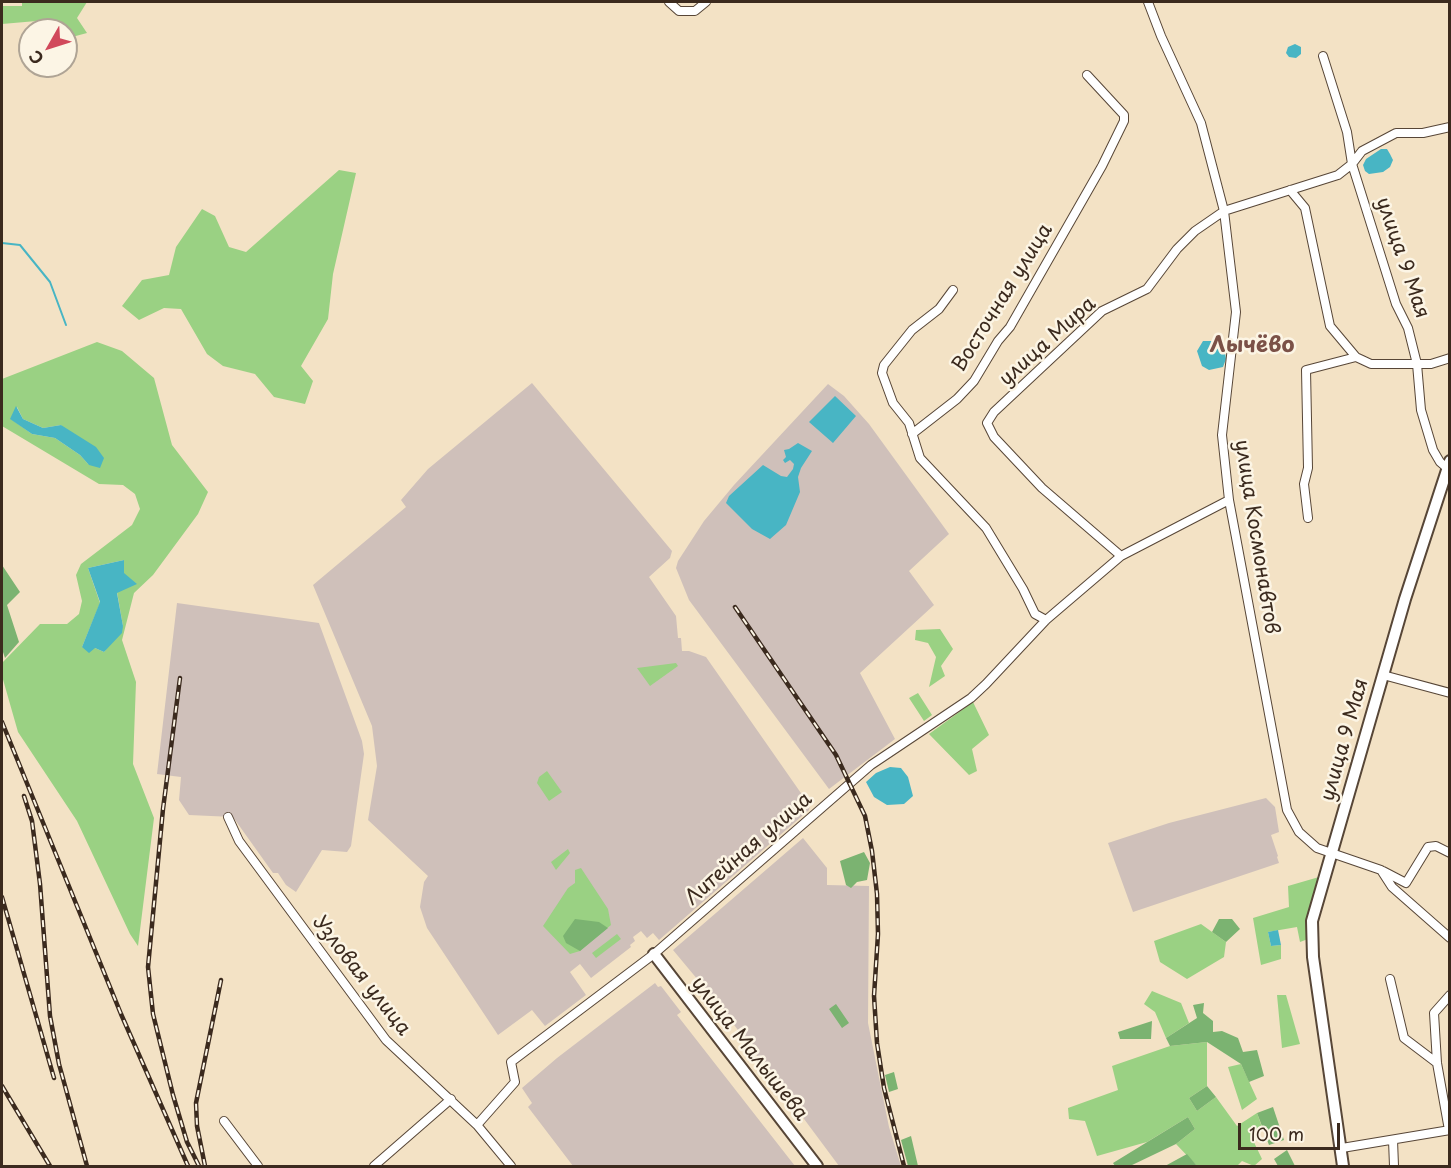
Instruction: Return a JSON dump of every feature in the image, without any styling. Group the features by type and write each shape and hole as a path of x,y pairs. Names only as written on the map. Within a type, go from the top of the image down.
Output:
{"main road":[{"name":"улица 9 Мая","path":"1343,1167 1313,957 1312,921 1383,675 1448,465"},
{"name":"улица Малышева","path":"654,954 817,1167"}],"street":[{"path":"669,2 679,11 695,11 706,2"},
{"name":"улица Космонавтов","path":"1148,2 1161,36 1202,123 1224,211 1236,312 1222,435 1229,500 1287,810 1299,832 1317,848 1381,870"},
{"name":"улица 9 Мая","path":"1323,56 1347,132 1352,164 1396,304 1408,328 1417,364 1421,410 1433,450 1440,462 1448,465"},
{"name":"Восточная улица","path":"912,434 957,399 974,381 998,341 1010,327 1102,166 1124,121 1124,115 1087,75"},
{"name":"улица Мира","path":"1121,556 1042,488 994,437 987,423 994,412 1102,311 1147,289 1177,249 1195,231 1224,211 1338,176 1362,151 1396,133 1423,133 1449,127"},
{"path":"1290,190 1305,207 1330,326 1356,357 1371,364 1431,364 1449,358"},
{"path":"953,291 939,309 912,330 882,370 893,403 909,423 920,458 986,528 1023,589 1035,614 1046,620"},
{"path":"1308,518 1304,484 1308,468 1306,370 1356,357"},
{"name":"Литейная улица","path":"477,1125 515,1082 511,1062 654,954 871,765 970,698 1046,620 1121,556 1229,500"},
{"path":"1383,675 1449,693"},
{"name":"Узловая улица","path":"228,817 239,841 386,1040 477,1125 511,1167"},
{"path":"1381,870 1406,883 1428,847 1436,846 1449,853"},
{"path":"1381,870 1392,887 1449,938"},
{"path":"1390,979 1404,1038 1437,1063"},
{"path":"1342,1148 1449,1130 1437,1063 1434,1013 1449,995"},
{"path":"374,1167 451,1099"},
{"path":"224,1120 258,1167"},
{"path":"1393,1140 1394,1167"}],"shaded area":[{"path":"532,383 672,551 670,558 649,577 676,616 682,651 706,657 810,806 809,810 659,940 653,933 647,938 641,931 633,937 635,941 630,945 631,947 591,978 580,964 570,972 586,995 545,1026 532,1010 498,1035 427,928 420,907 424,882 428,876 368,820 377,766 372,726 313,585 406,507 401,500 428,469"},
{"path":"828,384 844,396 869,424 949,534 909,571 934,605 860,673 895,739 829,789 689,600 676,568 678,561 704,521 734,485"},
{"path":"177,603 319,623 362,741 364,754 351,846 347,852 322,850 296,892 286,885 278,873 273,873 233,817 189,815 179,800 181,777 157,774"},
{"path":"1266,798 1275,807 1279,832 1271,835 1279,863 1133,912 1108,843 1169,823"},
{"path":"803,838 827,868 827,885 869,886 868,1023 889,1127 901,1166 839,1166 723,1010 673,950"},
{"path":"655,983 658,987 661,986 681,1012 677,1015 795,1166 573,1166 528,1107 532,1103 522,1088 557,1058"}],"green space":[{"path":"22,2 87,2 77,18 18,18 18,23 2,24 2,6 22,6"},
{"path":"78,20 87,33 78,35"},
{"path":"339,170 356,173 333,274 328,319 301,366 313,381 305,404 274,397 255,374 223,366 207,354 181,309 164,308 139,320 122,306 142,280 169,275 176,247 202,209 215,216 229,247 246,252"},
{"path":"97,342 122,351 154,378 172,445 208,492 198,514 153,575 134,593 122,640 136,682 133,764 154,818 138,946 130,934 77,821 18,732 2,676 2,663 40,624 67,624 79,614 82,601 76,575 81,564 132,525 140,509 135,494 123,485 99,484 2,426 2,379","holes":["17,407 23,419 43,428 61,425 89,465 80,455 55,438 32,434 11,419","124,560 124,573 117,592 123,626 104,652 95,648 82,647 100,603 88,568"]},
{"path":"2,565 20,592 7,605 19,642 5,658 2,649"},
{"path":"940,629 953,649 941,666 945,676 929,687 936,657 928,643 915,640 916,630"},
{"path":"676,663 678,666 650,686 637,668"},
{"path":"918,693 932,715 924,721 909,698"},
{"path":"973,702 989,735 972,749 977,771 969,775 929,734"},
{"path":"547,771 562,792 549,801 537,783 539,777"},
{"path":"568,849 570,853 556,870 551,862"},
{"path":"864,852 870,863 867,880 857,882 851,888 846,885 840,861"},
{"path":"581,868 608,909 611,925 580,951 570,954 543,926 568,888 575,883 575,870"},
{"path":"1319,877 1308,939 1300,942 1297,927 1268,932 1271,946 1281,945 1281,959 1261,965 1253,918 1289,907 1288,886"},
{"path":"575,919 599,922 608,928 580,951 566,943 563,936"},
{"path":"1219,919 1232,919 1240,929 1226,942 1212,932"},
{"path":"1201,924 1226,942 1224,957 1187,979 1160,962 1154,941"},
{"path":"617,934 621,939 596,958 592,953"},
{"path":"1152,991 1181,1003 1189,1023 1166,1038 1155,1012 1144,1004"},
{"path":"1277,995 1286,995 1300,1044 1282,1048"},
{"path":"1204,1003 1203,1013 1213,1021 1213,1032 1222,1031 1238,1038 1243,1052 1257,1050 1264,1076 1249,1082 1241,1064 1207,1042 1170,1046 1166,1038 1197,1018 1193,1005"},
{"path":"836,1004 849,1023 842,1028 829,1009"},
{"path":"1152,1021 1151,1039 1120,1039 1118,1032"},
{"path":"1207,1042 1207,1086 1189,1098 1197,1111 1216,1097 1237,1126 1257,1113 1263,1130 1251,1136 1262,1159 1254,1166 1242,1161 1237,1166 1197,1166 1176,1144 1195,1129 1188,1117 1147,1142 1097,1156 1085,1121 1069,1119 1068,1108 1118,1090 1112,1066 1170,1046"},
{"path":"1241,1064 1257,1099 1242,1110 1228,1067"},
{"path":"894,1072 898,1089 889,1092 885,1075"},
{"path":"1207,1086 1216,1097 1197,1111 1189,1098"},
{"path":"1273,1107 1284,1140 1269,1145 1257,1113"},
{"path":"1188,1117 1195,1129 1176,1144 1130,1166 1115,1166 1113,1163"},
{"path":"911,1136 918,1166 908,1166 901,1140"},
{"path":"1287,1150 1295,1166 1278,1166 1274,1159"},
{"path":"1187,1154 1197,1166 1165,1166"}],"water":[{"path":"1295,44 1301,47 1301,54 1296,58 1289,57 1286,53 1288,47"},
{"path":"1381,149 1387,149 1393,160 1390,167 1383,172 1369,174 1363,165 1366,159"},
{"path":"1203,341 1223,341 1226,359 1223,367 1209,370 1202,366 1197,351"},
{"path":"835,396 856,416 833,443 809,422"},
{"path":"16,406 23,419 43,428 61,425 96,447 104,458 100,468 89,465 80,455 55,438 32,434 10,419"},
{"path":"798,443 812,451 801,468 798,477 800,492 786,525 770,539 752,529 726,503 729,496 763,465 787,477 794,464 790,460 785,463 784,450"},
{"path":"124,560 124,573 137,584 117,593 123,626 122,633 104,652 95,648 89,653 82,647 100,602 88,568"},
{"path":"890,767 901,768 908,777 913,796 904,804 887,805 874,797 866,782 876,773"},
{"path":"1278,930 1281,945 1271,946 1268,932"}],"waterway":[{"path":"2,243 20,245 50,282 66,325"}],"railway":[{"path":"735,607 836,755 865,816 877,894 878,934 874,996 877,1043 884,1088 904,1166"},
{"path":"180,678 163,809 148,967 153,1014 173,1095 187,1142 199,1166"},
{"path":"2,722 121,1014 188,1166"},
{"path":"24,796 32,821 40,884 50,1016 59,1064 87,1166"},
{"path":"2,897 54,1078"},
{"path":"205,1166 197,1126 196,1103 221,980"},
{"path":"2,1086 50,1166"}],"district":[{"name":"Лычёво","path":"1252,346"}]}
